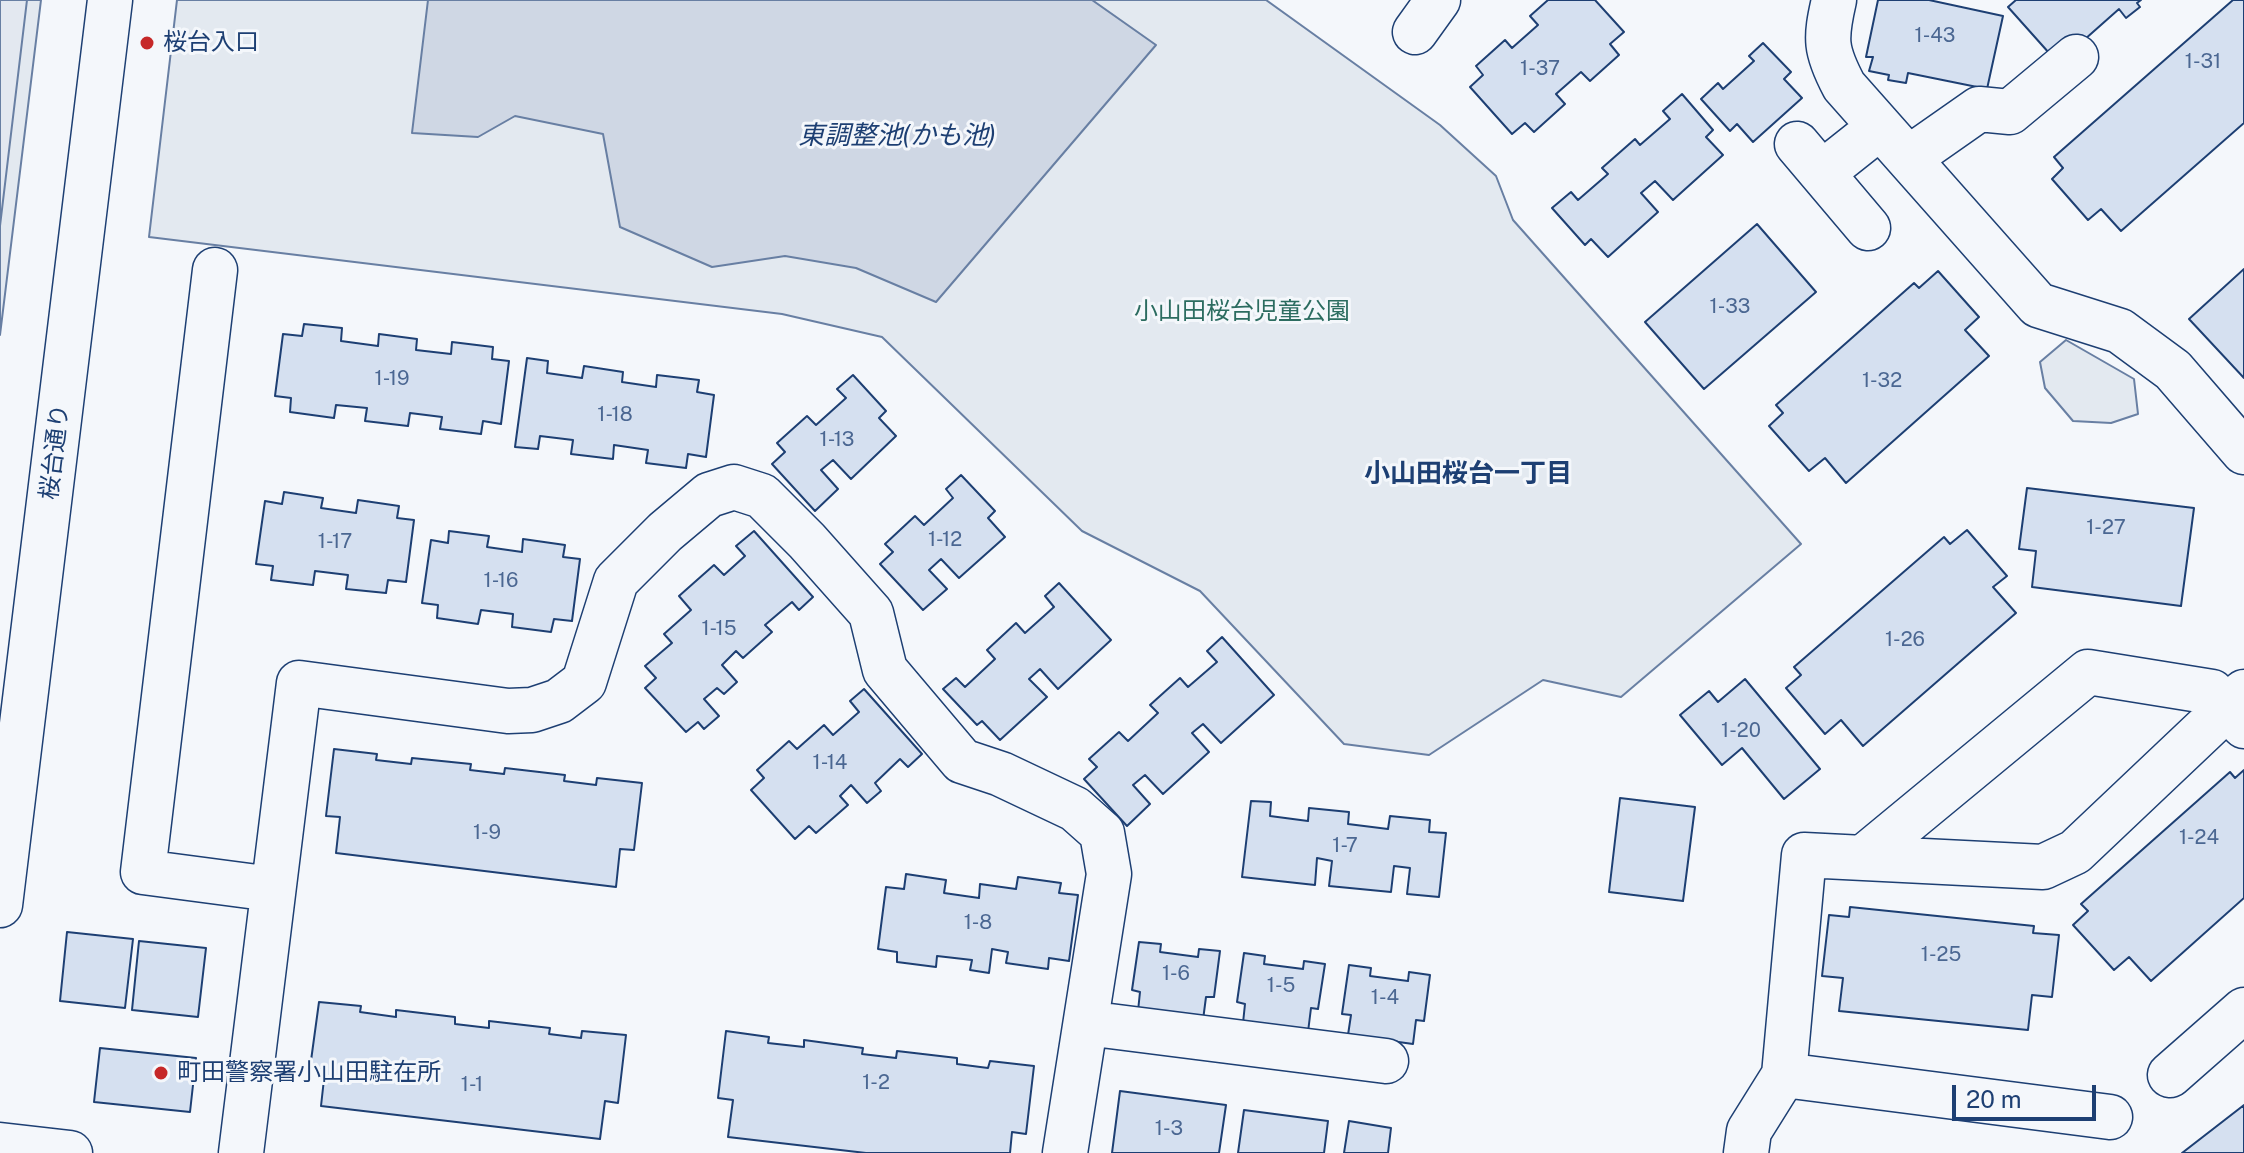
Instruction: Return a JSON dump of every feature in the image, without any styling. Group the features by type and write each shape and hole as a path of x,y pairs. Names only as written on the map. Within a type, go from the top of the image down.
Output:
{"street":[{"name":"桜台通り","path":"0,905 110,0"},
{"path":"1834,0 1827,32 1830,60 1844,86 2038,305 2120,331 2173,370 2244,452"},
{"path":"1909,158 1979,109 2010,112 2076,57"},
{"path":"1868,228 1810,158 1880,127"},
{"path":"215,270 143,872 272,889"},
{"path":"241,1153 299,683 508,711 532,710 559,701 584,682 616,581 665,532 709,495 734,487 762,496 871,613 885,670 962,761 1001,774 1075,809 1102,833 1109,874 1065,1153"},
{"path":"1746,1153 1749,1131 1784,1075 1804,855 2043,867 2075,852 2238,709 2212,692 2088,672 1864,857"},
{"path":"2170,1075 2244,1010"},
{"path":"1086,1023 1386,1061"},
{"path":"1784,1075 2110,1117"},
{"path":"0,1145 70,1153"}],"green space":[{"path":"0,0 41,0 0,335"},
{"name":"小山田桜台児童公園","path":"177,0 1266,0 1440,125 1496,176 1513,220 1801,544 1621,697 1543,680 1429,755 1344,744 1200,591 1082,531 882,337 782,314 149,237"},
{"path":"2066,340 2134,379 2138,414 2111,423 2073,421 2045,388 2040,362"}],"shaded area":[{"path":"0,0 27,0 0,226"}],"water":[{"name":"東調整池(かも池)","path":"428,0 1092,0 1156,45 936,302 856,268 785,256 712,267 620,227 603,134 515,116 478,137 412,133"}],"building":[{"path":"1548,0 1595,0 1624,32 1610,44 1619,55 1590,81 1581,72 1556,94 1565,104 1534,132 1525,123 1512,134 1470,87 1483,75 1476,66 1505,40 1512,48 1538,25 1530,16"},
{"path":"1878,0 1929,0 2003,16 1987,89 1908,73 1906,83 1888,80 1889,75 1869,71 1873,57 1866,57"},
{"path":"2016,0 2141,0 2137,3 2140,7 2126,18 2119,9 2058,63 2008,7"},
{"path":"2233,0 2244,0 2244,123 2121,231 2101,209 2088,220 2052,179 2063,168 2054,157"},
{"path":"1763,43 1791,72 1784,79 1802,98 1753,142 1737,124 1730,131 1701,99 1718,83 1723,89 1754,61 1749,56"},
{"path":"1682,94 1713,130 1706,137 1723,155 1673,200 1655,181 1641,193 1658,212 1608,257 1591,239 1585,245 1552,208 1571,192 1578,200 1608,174 1602,168 1635,139 1640,145 1670,119 1663,111"},
{"path":"1757,224 1816,292 1704,389 1645,322"},
{"path":"2244,269 2244,378 2189,319"},
{"path":"1938,271 1979,317 1965,330 1989,356 1846,483 1825,458 1809,471 1769,426 1783,413 1776,405 1914,283 1919,288"},
{"path":"304,324 342,328 341,341 378,346 379,334 417,339 416,350 451,354 452,342 493,347 492,359 509,361 501,424 483,421 481,434 440,429 442,417 410,413 408,426 365,421 367,408 336,405 334,418 290,412 291,398 275,396 283,334 302,336"},
{"path":"527,358 548,361 547,373 582,378 584,366 623,372 622,382 656,387 657,375 699,380 697,392 714,395 706,457 688,454 686,468 646,463 648,450 614,445 613,459 571,454 573,440 540,436 538,449 515,447"},
{"path":"853,375 886,411 879,418 896,436 851,479 833,460 821,470 838,489 815,511 772,464 785,452 777,443 807,416 816,425 846,398 837,389"},
{"path":"961,475 995,511 988,518 1005,537 959,578 941,559 929,570 947,589 923,610 880,564 893,552 885,544 915,516 924,525 953,498 946,489"},
{"path":"2027,488 2194,508 2181,606 2032,587 2036,551 2019,549"},
{"path":"284,492 323,498 321,508 356,513 358,500 399,506 397,518 414,520 406,582 388,580 386,593 346,589 348,575 315,571 313,585 271,580 273,566 256,564 265,501 282,504"},
{"path":"1967,530 2007,576 1993,587 2016,613 1863,746 1841,720 1825,734 1786,688 1801,675 1794,667 1944,537 1950,544"},
{"path":"449,531 489,536 487,547 522,552 523,539 565,545 563,557 580,559 572,621 554,619 551,632 512,627 513,614 481,610 478,624 437,618 438,605 422,603 431,540 448,543"},
{"path":"754,531 813,597 799,610 792,602 765,625 772,632 743,658 736,651 722,665 737,682 724,694 717,688 704,699 719,716 704,729 698,722 686,732 645,688 656,678 645,666 672,643 664,634 691,610 679,596 714,565 724,575 745,556 736,546"},
{"path":"1059,583 1111,640 1058,689 1040,669 1029,679 1047,697 1000,740 982,721 977,725 943,689 956,678 965,687 995,659 987,650 1016,623 1025,633 1054,607 1045,596"},
{"path":"1222,637 1274,695 1221,743 1203,724 1192,733 1209,752 1163,794 1145,775 1133,785 1150,804 1127,826 1084,779 1097,767 1089,759 1119,732 1128,741 1158,713 1150,705 1180,678 1188,687 1217,662 1207,651"},
{"path":"1745,679 1820,769 1784,799 1742,748 1722,765 1680,715 1709,691 1718,702"},
{"path":"864,689 922,754 908,767 900,759 875,783 881,791 867,803 851,785 840,796 848,805 816,833 809,826 795,839 751,790 764,778 757,770 789,741 797,749 824,725 833,735 859,712 850,701"},
{"path":"334,749 377,754 376,760 411,764 412,758 471,764 470,770 504,774 505,768 565,775 564,781 596,785 597,778 642,783 634,850 620,849 616,887 336,853 340,817 326,816"},
{"path":"2244,770 2244,898 2151,981 2129,957 2114,970 2073,925 2088,911 2081,904 2230,772 2235,778"},
{"path":"1620,798 1695,807 1683,901 1609,892"},
{"path":"1251,801 1271,802 1270,816 1308,821 1309,808 1349,812 1348,824 1388,829 1390,816 1430,820 1429,832 1446,833 1439,897 1407,894 1410,868 1394,866 1391,892 1329,886 1332,861 1317,858 1315,885 1242,877"},
{"path":"906,874 946,880 944,893 979,898 980,884 1016,889 1018,877 1061,883 1059,893 1078,895 1069,961 1049,958 1048,969 1006,963 1008,952 992,949 989,973 970,970 972,960 937,956 936,967 897,962 897,952 878,949 886,887 904,889"},
{"path":"1850,907 2034,926 2033,933 2059,935 2052,997 2032,995 2028,1030 1839,1011 1843,978 1822,976 1829,915 1849,917"},
{"path":"67,932 133,939 125,1008 60,1001"},
{"path":"139,941 206,948 198,1017 132,1010"},
{"path":"1139,942 1161,944 1160,952 1198,957 1199,949 1220,951 1214,997 1206,997 1203,1020 1138,1011 1140,992 1132,990"},
{"path":"1244,953 1265,956 1264,964 1303,969 1304,961 1325,964 1318,1009 1311,1008 1308,1032 1243,1023 1245,1004 1237,1002"},
{"path":"1349,965 1371,968 1370,976 1408,981 1409,972 1430,975 1424,1021 1416,1020 1413,1044 1348,1035 1351,1015 1342,1014"},
{"path":"319,1002 361,1006 360,1012 396,1017 396,1010 455,1017 455,1024 489,1028 489,1021 550,1028 549,1034 581,1038 582,1031 626,1035 618,1103 605,1101 600,1139 321,1106 325,1070 310,1068"},
{"path":"726,1031 769,1037 768,1043 804,1047 804,1040 863,1048 862,1054 896,1058 897,1051 957,1058 957,1064 988,1068 990,1061 1034,1066 1026,1134 1012,1132 1010,1153 866,1153 728,1137 733,1100 718,1098"},
{"path":"100,1048 196,1058 190,1112 94,1102"},
{"path":"1120,1091 1226,1105 1219,1153 1112,1153"},
{"path":"2244,1105 2244,1153 2182,1153"},
{"path":"1244,1110 1328,1121 1324,1153 1238,1153"},
{"path":"1349,1121 1391,1128 1388,1153 1344,1153"}],"place":[{"name":"桜台入口","path":"147,43"},
{"name":"町田警察署小山田駐在所","path":"161,1073"}],"district":[{"name":"小山田桜台一丁目","path":"1468,474"}]}
